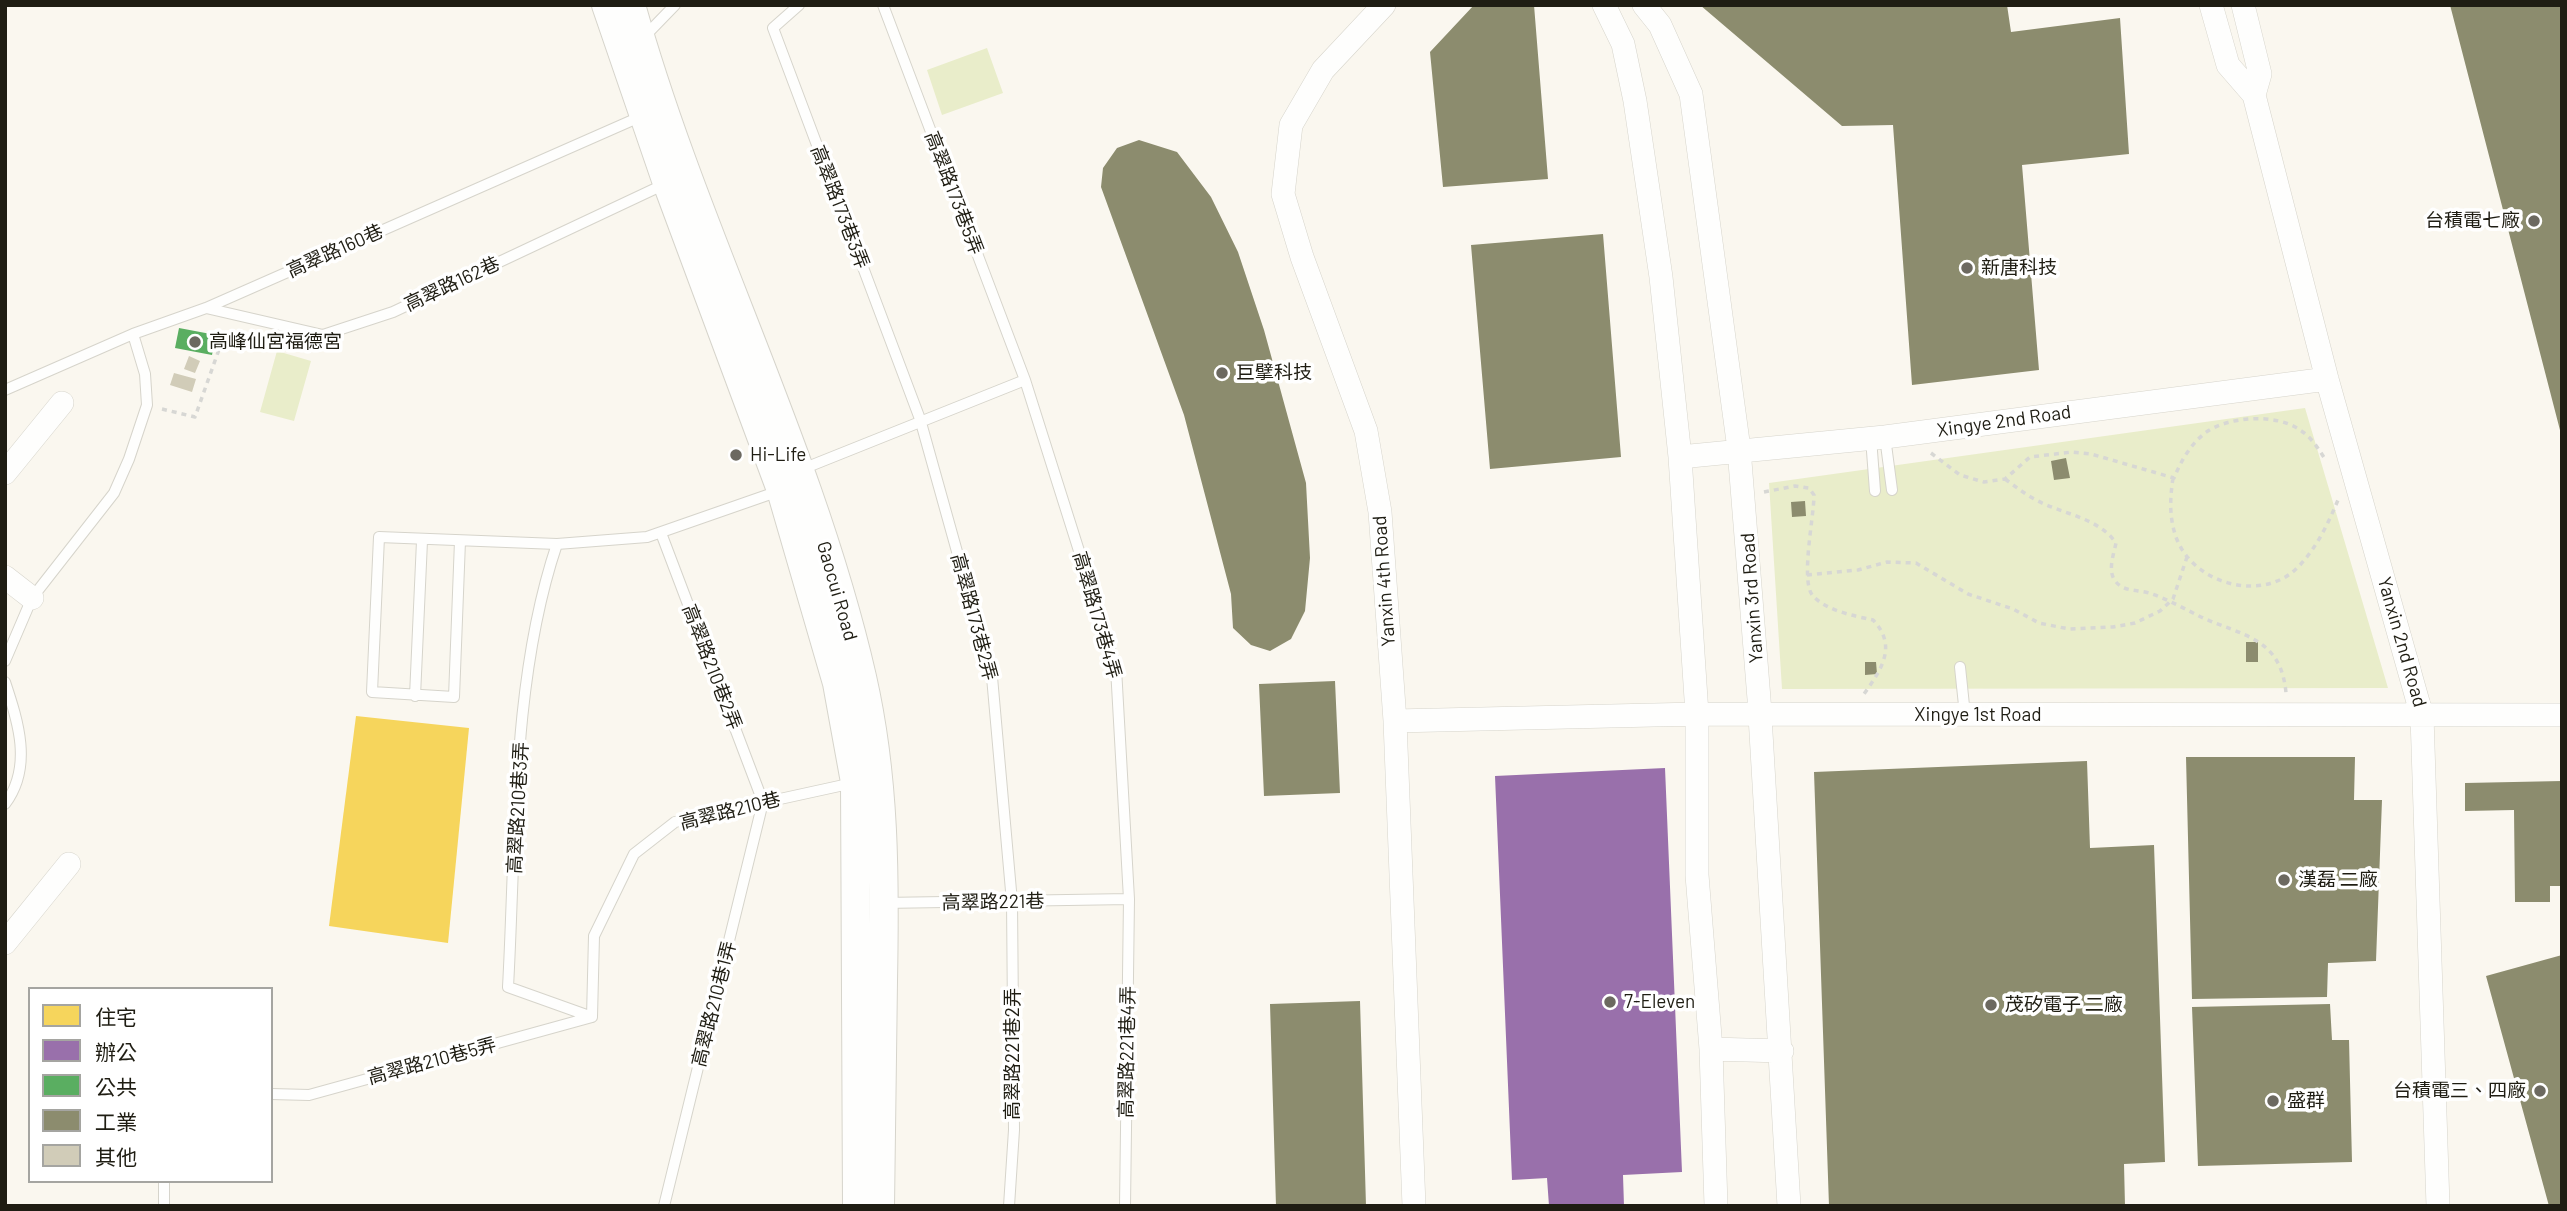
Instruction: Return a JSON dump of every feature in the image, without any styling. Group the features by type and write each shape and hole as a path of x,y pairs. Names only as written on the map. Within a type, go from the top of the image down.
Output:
{"street":[{"name":"Gaocui Road","path":"606,5 633,49 677,178 790,480 838,683 868,782 880,1206"},
{"name":"Gaocui Road","path":"631,5 633,49"},
{"name":"Yanxin 4th Road","path":"1384,5 1323,70 1292,125 1283,194 1302,257 1366,431 1380,512 1395,721 1414,1206"},
{"path":"1604,5 1623,44 1635,101 1661,277 1679,457 1697,714 1697,875 1711,1049 1716,1206"},
{"name":"Yanxin 3rd Road","path":"1644,5 1660,25 1691,94 1739,449 1760,714 1782,1051 1789,1206"},
{"name":"Yanxin 2nd Road","path":"2210,5 2228,65 2254,95 2327,379 2422,716 2438,1206"},
{"name":"Yanxin 2nd Road","path":"2243,5 2260,74 2254,95"},
{"name":"Xingye 2nd Road","path":"1679,457 1739,449 1878,438 2327,379"},
{"path":"5,472 62,403"},
{"path":"5,577 32,598"},
{"name":"Xingye 1st Road","path":"1395,721 1697,714 2562,715"},
{"path":"5,943 69,864"},
{"name":"Gaocui Road","path":"857,1206 871,903"},
{"path":"1711,1049 1782,1051"}],"lane":[{"path":"633,49 676,5"},
{"name":"高翠路173巷3弄","path":"799,5 773,28 920,419"},
{"name":"高翠路173巷5弄","path":"883,5 1025,380"},
{"name":"高翠路160巷","path":"5,390 133,334 206,308 654,110"},
{"name":"高翠路162巷","path":"206,308 323,335 393,312 677,178"},
{"path":"5,662 32,598 114,493 129,459 147,405 145,374 133,334"},
{"path":"460,541 454,697 372,692 379,537 422,541 460,541 557,544 648,537 790,480 920,419 1025,380"},
{"name":"高翠路173巷4弄","path":"1025,380 1116,668 1129,899"},
{"name":"高翠路173巷2弄","path":"920,419 992,677 1012,902"},
{"path":"1878,438 1892,490"},
{"path":"1875,491 1878,438"},
{"name":"高翠路210巷2弄","path":"661,533 764,802"},
{"path":"415,696 422,541"},
{"name":"高翠路210巷3弄","path":"557,544 547,575 525,681 508,987 592,1017"},
{"path":"1960,667 1965,715"},
{"path":"5,682 23,747 12,796 5,804"},
{"name":"高翠路210巷","path":"592,1017 594,936 634,854 675,822 868,782"},
{"name":"高翠路210巷1弄","path":"664,1206 764,802"},
{"name":"高翠路221巷","path":"871,903 1129,899"},
{"name":"高翠路221巷4弄","path":"1125,1206 1129,899"},
{"name":"高翠路221巷2弄","path":"1009,1206 1014,1130 1012,902"},
{"name":"高翠路210巷5弄","path":"273,1094 309,1095 592,1017"},
{"path":"164,1183 164,1206"}],"path":[{"path":"147,405 195,417 232,314"},
{"path":"2328,462 2299,428 2266,420 2244,420 2206,432 2183,457 2174,478 2171,518 2176,539 2188,557 2212,577 2238,586 2275,582 2295,570 2311,552 2339,498"},
{"path":"1929,452 1947,468 1969,480 1997,482 2005,479 2030,457 2072,452 2091,454 2174,478"},
{"path":"2005,479 2036,500 2110,534 2116,542 2111,571 2114,581 2133,592 2149,593 2248,634 2262,643 2285,680 2286,695"},
{"path":"1764,492 1795,486 1809,488 1814,495 1807,575 1813,596 1835,609 1873,620 1884,637 1885,660 1864,699"},
{"path":"1807,575 1858,570 1887,562 1916,563 1968,594 2012,609 2039,623 2069,629 2135,623 2171,602 2188,557"}],"green space":[{"path":"987,48 1003,93 942,115 927,70"},
{"path":"277,351 311,361 294,421 260,412"},
{"path":"2305,408 2388,688 1782,689 1769,483"}],"building: 住宅":[{"path":"356,716 469,728 448,943 329,926"}],"building: 辦公":[{"path":"1665,768 1682,1172 1623,1175 1624,1206 1549,1206 1547,1178 1512,1180 1495,776"}],"building: 公共":[{"name":"高峰仙宮福德宮","path":"179,328 216,335 212,355 175,348"}],"building: 工業":[{"path":"1474,5 1534,5 1548,179 1443,187 1430,52"},
{"name":"新唐科技","path":"1700,5 2007,5 2011,32 2120,18 2129,154 2022,165 2039,370 1912,385 1893,125 1842,126"},
{"name":"台積電七廠","path":"2450,5 2562,5 2562,434 2561,434"},
{"name":"巨擘科技","path":"1139,140 1177,152 1211,197 1238,252 1264,330 1306,483 1310,558 1305,611 1291,639 1270,651 1251,645 1233,628 1231,594 1184,415 1101,187 1103,168 1117,148"},
{"path":"1603,234 1621,457 1490,469 1471,245"},
{"path":"2066,458 2070,478 2054,480 2051,461"},
{"path":"1805,501 1806,516 1792,517 1791,502"},
{"path":"2246,642 2258,642 2258,662 2246,662"},
{"path":"1865,662 1876,662 1877,674 1865,675"},
{"path":"1335,681 1340,793 1264,796 1259,684"},
{"name":"漢磊 二廠","path":"2186,757 2355,757 2354,800 2382,800 2376,961 2328,963 2327,997 2192,999"},
{"name":"茂矽電子 二廠","path":"2087,761 2090,848 2154,845 2165,1162 2124,1164 2125,1206 1829,1206 1814,772"},
{"path":"2562,781 2562,886 2550,886 2550,902 2515,902 2514,810 2465,811 2465,783"},
{"name":"台積電三、四廠","path":"2562,955 2562,1206 2549,1206 2486,976"},
{"path":"1360,1001 1366,1206 1276,1206 1270,1004"},
{"name":"盛群","path":"2330,1004 2332,1040 2349,1040 2352,1162 2198,1166 2192,1007"}],"building: 其他":[{"path":"189,356 200,361 195,373 184,369"},
{"path":"174,373 196,379 192,392 170,385"}],"place":[{"name":"台積電七廠","path":"2534,221"},
{"name":"新唐科技","path":"1967,268"},
{"name":"高峰仙宮福德宮","path":"195,342"},
{"name":"巨擘科技","path":"1222,373"},
{"name":"Hi-Life","path":"736,455"},
{"name":"漢磊 二廠","path":"2284,880"},
{"name":"7-Eleven","path":"1610,1002"},
{"name":"茂矽電子 二廠","path":"1991,1005"},
{"name":"台積電三、四廠","path":"2540,1091"},
{"name":"盛群","path":"2273,1101"}]}
